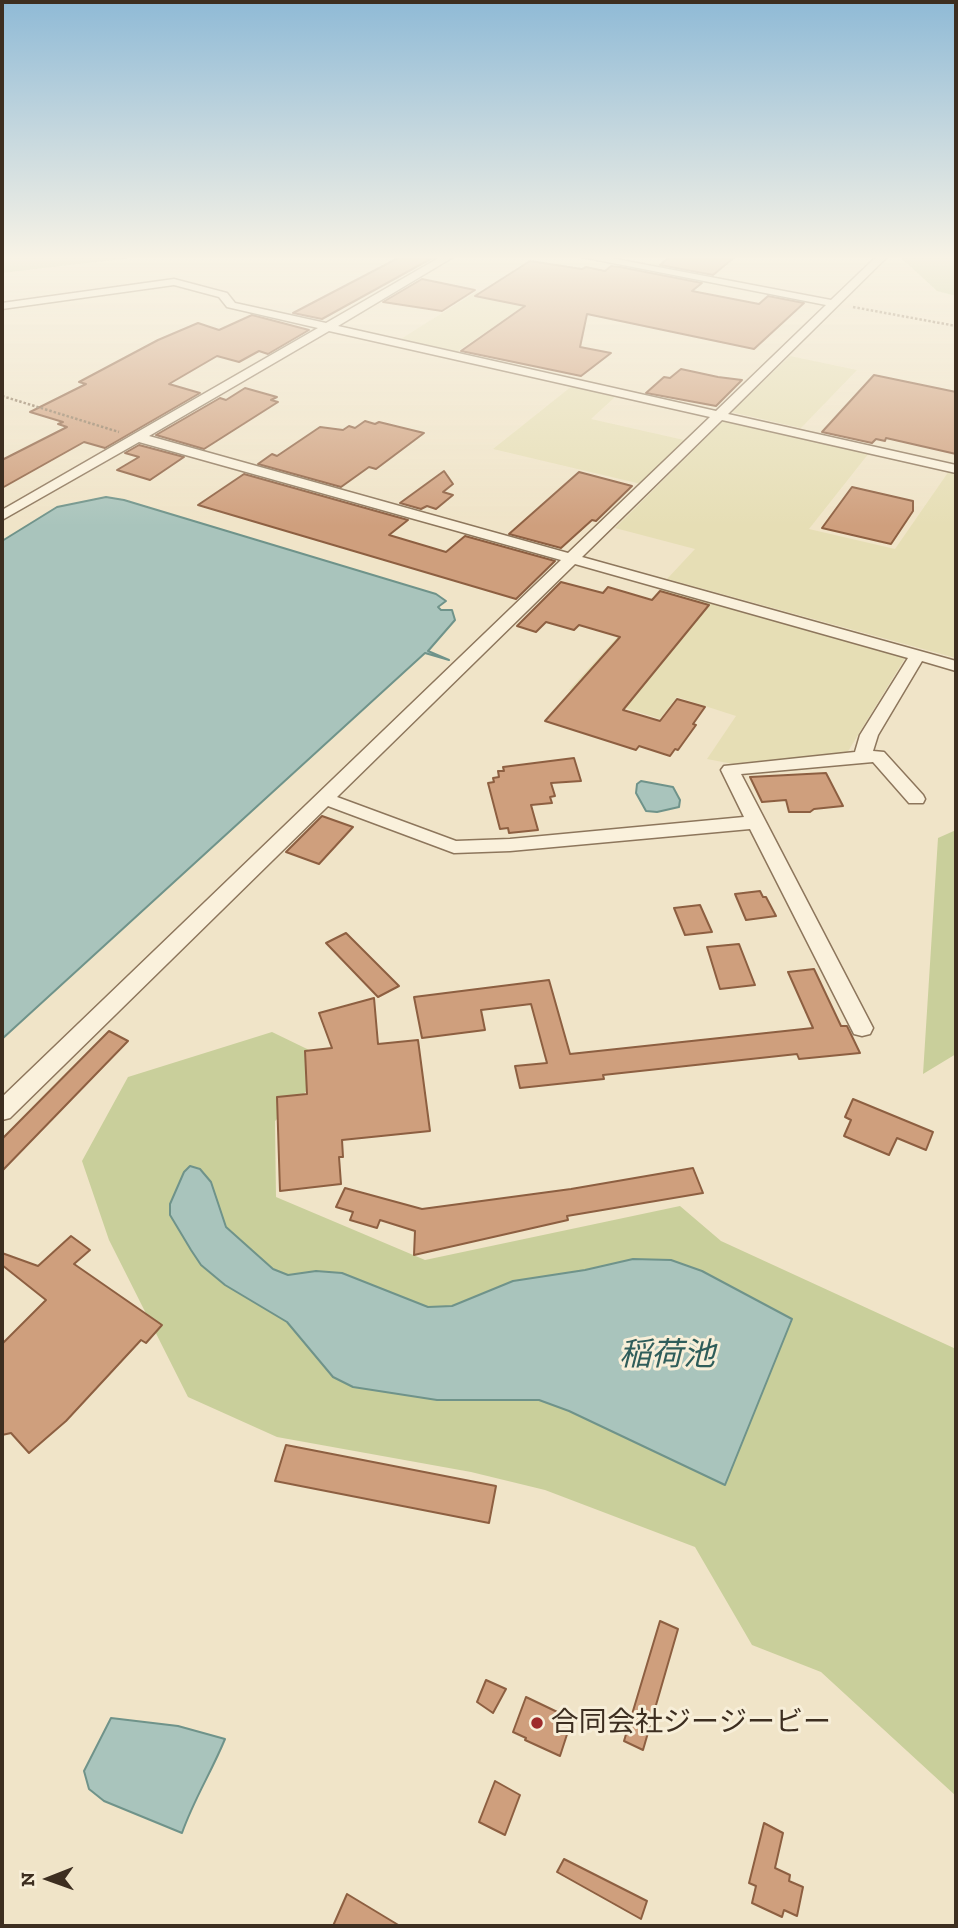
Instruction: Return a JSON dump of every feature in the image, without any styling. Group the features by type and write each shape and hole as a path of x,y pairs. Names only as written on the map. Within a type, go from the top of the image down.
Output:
{"street":[{"path":"2,516 298,346"},
{"path":"410,346 956,469"},
{"path":"2,1111 792,346"},
{"path":"136,437 956,666"},
{"path":"863,757 869,735 918,656"},
{"path":"862,1028 730,770 878,756 916,799"},
{"path":"323,798 454,847 510,845 756,822"}],"path":[{"path":"2,396 136,437"}],"shaded area":[{"path":"425,346 465,346 455,353"},
{"path":"790,356 857,370 801,428 731,412"},
{"path":"572,386 615,397 591,419 684,440 641,484 493,449"},
{"path":"724,420 869,453 809,529 895,549 949,471 956,473 956,658 667,579 695,549 615,528"},
{"path":"663,587 907,655 847,753 733,764 707,759 736,716 677,697 660,719 569,690"}],"green space":[{"path":"956,830 956,1054 923,1074 938,838"},
{"path":"272,1032 336,1063 275,1121 276,1197 425,1260 680,1206 721,1241 956,1349 956,1796 821,1672 752,1645 695,1547 545,1490 471,1472 277,1437 188,1397 109,1240 82,1161 128,1077"}],"water":[{"path":"106,497 124,500 436,594 446,601 438,607 441,610 452,610 455,620 428,651 449,660 425,653 2,1039 2,541 57,507"},
{"path":"641,781 673,787 680,800 679,807 657,812 646,811 636,793 637,784"},
{"name":"稲荷池","path":"190,1166 200,1169 211,1182 226,1227 273,1269 288,1275 316,1271 342,1273 428,1307 452,1306 513,1281 585,1270 633,1259 671,1260 702,1271 792,1319 725,1485 569,1411 539,1400 437,1400 353,1387 333,1377 287,1322 225,1285 201,1265 170,1215 170,1204 184,1172"},
{"path":"111,1718 178,1726 225,1739 182,1833 104,1801 89,1789 84,1771"}],"building":[{"path":"147,346 282,346 268,354 259,351 239,362 217,356 169,384 200,393 105,448 84,442 2,488 2,460 67,427 58,424 63,422 30,412 86,384 79,382"},
{"path":"468,346 580,346 611,353 581,376 461,351"},
{"path":"681,369 742,380 716,406 646,393 664,377 670,378"},
{"path":"874,375 956,392 956,454 886,438 885,441 876,439 872,443 822,432"},
{"path":"245,388 277,397 271,400 278,402 204,449 156,435 220,398 226,400"},
{"path":"365,421 424,433 376,469 369,467 341,487 258,464 272,454 277,456 320,427 343,430 349,426 355,428"},
{"path":"139,445 184,457 150,480 117,470 139,457 125,453"},
{"path":"444,471 453,484 443,492 453,495 436,509 427,506 421,509 400,503"},
{"path":"579,472 632,486 596,521 592,520 561,548 509,534"},
{"path":"244,474 408,520 389,535 446,552 465,536 555,561 516,599 198,505"},
{"path":"852,487 913,501 913,511 891,544 822,528"},
{"path":"561,582 603,593 608,587 652,600 660,591 709,605 623,710 660,721 677,699 705,707 693,724 696,725 678,750 675,749 670,756 639,746 636,750 545,721 620,637 579,625 574,630 546,622 536,632 517,626"},
{"path":"574,758 581,781 551,783 555,796 550,797 552,803 531,805 538,830 509,833 508,828 500,829 488,783 499,777 498,771 504,771 503,767"},
{"path":"826,773 843,806 814,809 810,812 789,812 786,800 762,802 750,777"},
{"path":"322,816 353,827 319,864 286,852"},
{"path":"760,891 776,916 746,920 735,894"},
{"path":"700,905 712,932 685,935 674,908"},
{"path":"346,933 399,986 378,997 326,943"},
{"path":"739,944 755,985 720,989 707,947"},
{"path":"814,969 841,1026 847,1026 860,1053 799,1059 797,1054 603,1075 604,1079 520,1088 515,1066 547,1063 531,1004 481,1010 485,1030 422,1038 414,997 549,980 570,1054 813,1028 788,972"},
{"path":"374,998 378,1044 418,1040 430,1131 342,1140 343,1157 339,1157 341,1184 280,1191 277,1097 307,1094 305,1051 332,1048 319,1013"},
{"path":"109,1031 128,1041 2,1171 2,1139"},
{"path":"853,1099 933,1132 926,1150 897,1138 889,1155 844,1136 851,1120 845,1117"},
{"path":"693,1168 703,1193 567,1216 568,1220 414,1255 415,1231 380,1220 377,1228 350,1220 353,1212 336,1207 345,1188 422,1209 571,1189"},
{"path":"71,1236 90,1250 74,1264 162,1325 146,1343 141,1340 66,1421 29,1453 11,1433 2,1435 2,1344 46,1300 2,1265 2,1253 38,1266"},
{"path":"286,1445 496,1486 489,1523 275,1481"},
{"path":"660,1621 678,1629 643,1750 624,1741"},
{"path":"486,1680 506,1689 493,1713 477,1702"},
{"path":"526,1697 572,1719 560,1756 513,1732"},
{"path":"495,1781 520,1795 505,1835 479,1822"},
{"path":"764,1823 783,1833 775,1868 790,1875 789,1881 803,1887 797,1916 784,1910 782,1917 752,1903 756,1886 749,1883"},
{"path":"564,1859 647,1901 641,1919 557,1872"},
{"path":"347,1894 400,1926 333,1926"}],"place":[{"name":"合同会社ジージービー","path":"537,1723"}]}
